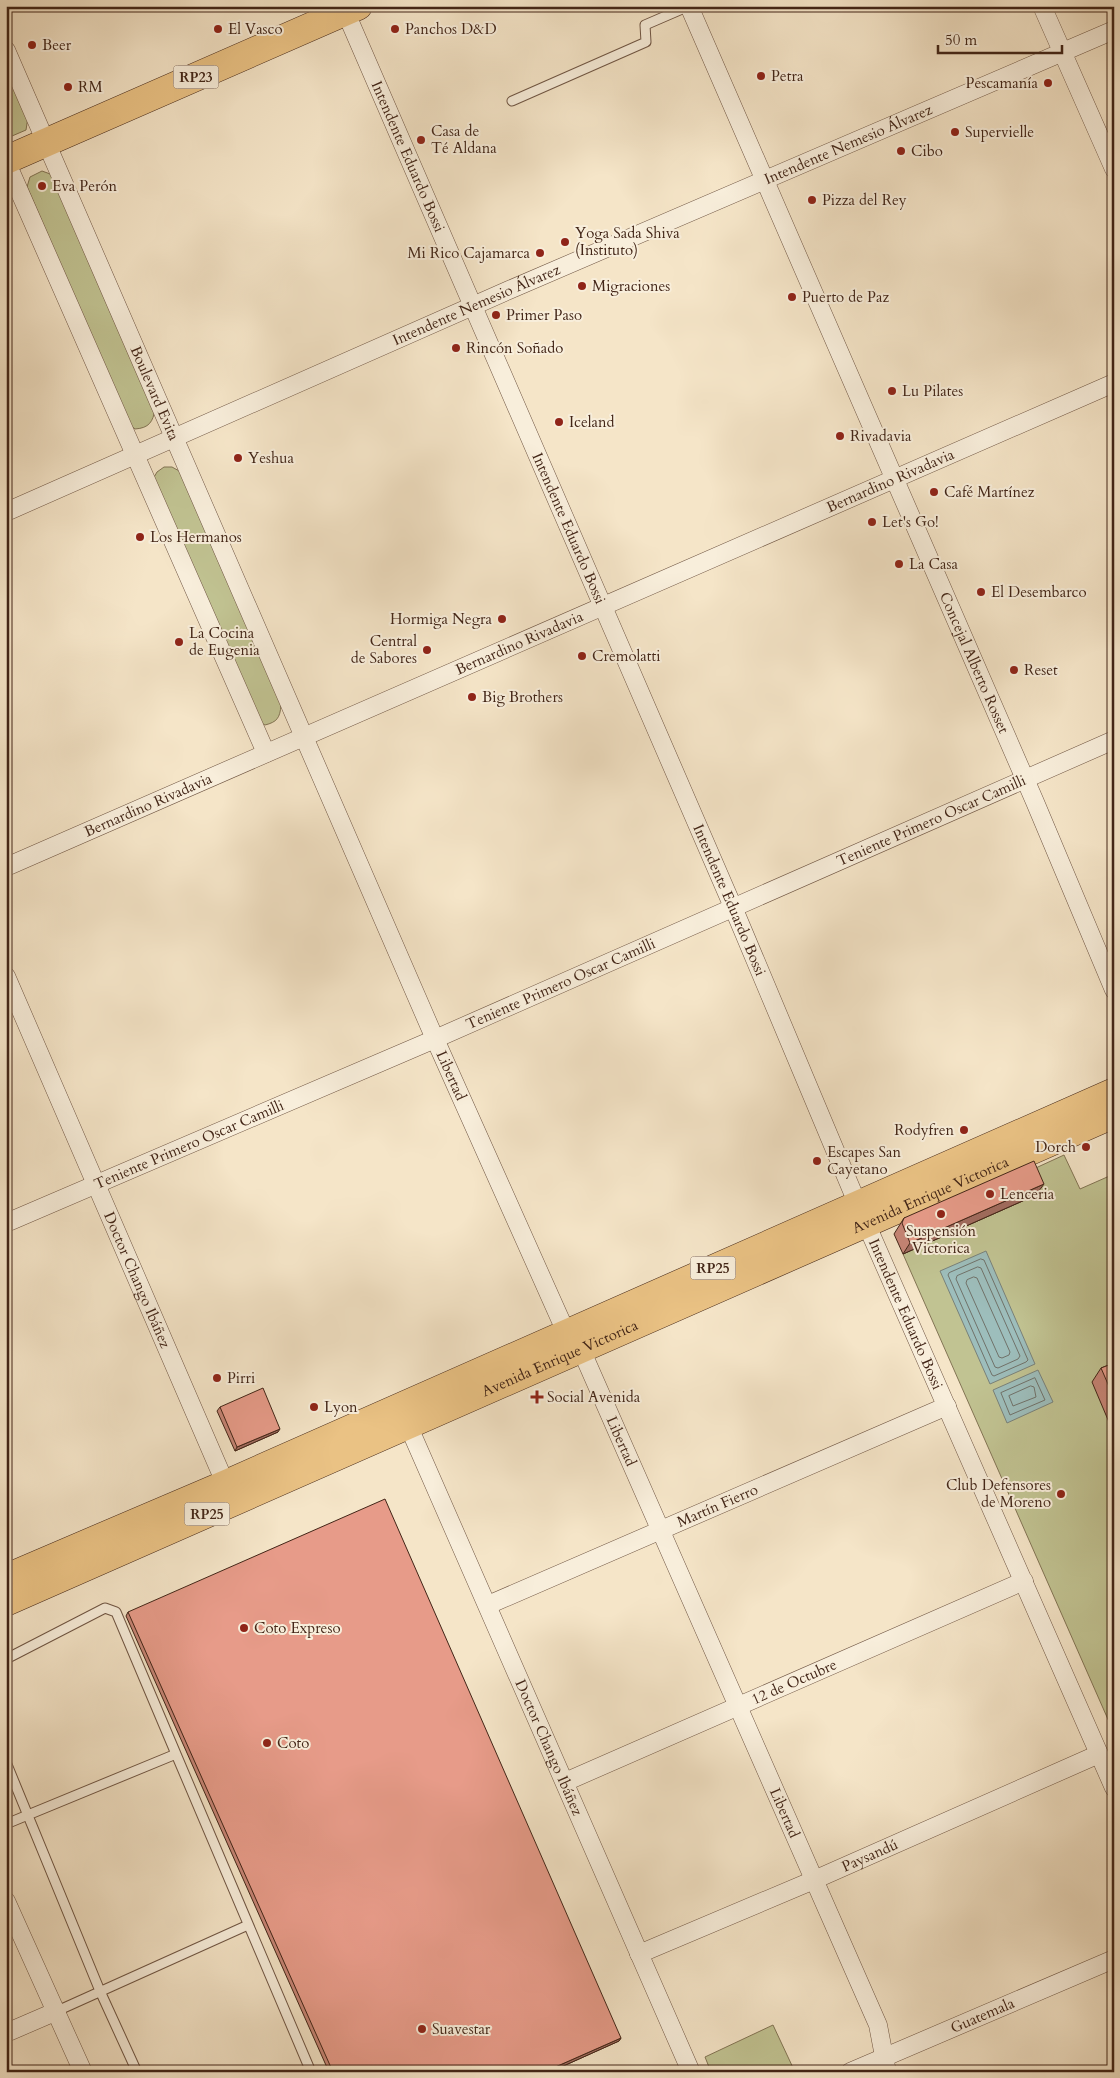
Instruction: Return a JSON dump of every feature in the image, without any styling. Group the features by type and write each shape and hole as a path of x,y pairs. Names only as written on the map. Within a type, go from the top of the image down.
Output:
{"main road":[{"name":"RP23","path":"6,161 349,8"},
{"name":"Avenida Enrique Victorica","path":"863,1214 1114,1092"},
{"name":"Avenida Enrique Victorica","path":"6,1602 230,1493 574,1339 863,1214 1114,1114"},
{"name":"Avenida Enrique Victorica","path":"6,1578 408,1425 574,1339"}],"street":[{"name":"Concejal Alberto Rosset","path":"689,6 1025,780 1114,990"},
{"path":"1042,6 1114,170"},
{"name":"Intendente Eduardo Bossi","path":"349,8 473,306 733,906 863,1214 1114,1788"},
{"name":"Intendente Nemesio Álvarez","path":"6,512 764,179 1114,30"},
{"name":"Boulevard Evita","path":"6,50 304,736"},
{"path":"6,161 266,753"},
{"name":"Bernardino Rivadavia","path":"6,867 1114,383"},
{"name":"Libertad","path":"304,736 557,1312 574,1339 660,1530 878,2025 885,2064"},
{"name":"Teniente Primero Oscar Camilli","path":"6,1223 436,1039 733,906 1114,740"},
{"name":"Doctor Chango Ibáñez","path":"6,976 230,1493"},
{"name":"Martín Fierro","path":"488,1605 947,1406"},
{"name":"Doctor Chango Ibáñez","path":"408,1425 691,2072"},
{"name":"12 de Octubre","path":"565,1782 1024,1581"},
{"name":"Paysandú","path":"640,1954 814,1880 1099,1754"},
{"path":"6,1901 83,2072"},
{"name":"Guatemala","path":"850,2072 885,2064 1114,1959"},
{"path":"6,2033 56,2011"}],"lane":[{"path":"512,101 646,42 645,25 689,6"},
{"path":"6,1659 105,1608 116,1612 311,2072"},
{"path":"6,1824 176,1754"},
{"path":"6,1762 100,1991 137,2072"},
{"path":"56,2011 248,1925"}],"green space":[{"path":"6,68 28,117 26,130 12,136 6,133"},
{"path":"42,171 53,175 155,409 153,417 147,426 135,429 130,425 27,187 30,177"},
{"path":"164,467 172,467 181,472 281,705 277,719 265,725 259,722 153,479 157,472"},
{"name":"Club Defensores de Moreno","path":"1064,1155 1080,1189 1114,1174 1114,1733 903,1254 1036,1195 1027,1172"},
{"path":"773,2025 795,2072 711,2072 705,2057"}],"water":[{"path":"986,1251 1035,1364 990,1384 940,1271"},
{"path":"1038,1370 1053,1402 1007,1423 993,1390"}],"building":[{"path":"1034,1161 1044,1184 910,1243 902,1223 904,1218"},
{"path":"1114,1363 1114,1398 1101,1368"},
{"path":"263,1388 280,1429 237,1447 220,1407"},
{"path":"385,1499 621,2038 544,2072 333,2072 128,1612"}],"place":[{"name":"El Vasco","path":"218,29"},
{"name":"Panchos D&D","path":"395,29"},
{"name":"Beer","path":"32,45"},
{"name":"Petra","path":"761,76"},
{"name":"Pescamanía","path":"1048,83"},
{"name":"RM","path":"68,87"},
{"name":"Supervielle","path":"955,132"},
{"name":"Casa de Té Aldana","path":"421,140"},
{"name":"Cibo","path":"901,151"},
{"name":"Eva Perón","path":"42,186"},
{"name":"Pizza del Rey","path":"812,200"},
{"name":"Yoga Sada Shiva (Instituto)","path":"565,242"},
{"name":"Mi Rico Cajamarca","path":"540,253"},
{"name":"Migraciones","path":"582,286"},
{"name":"Puerto de Paz","path":"792,297"},
{"name":"Primer Paso","path":"496,315"},
{"name":"Rincón Soñado","path":"456,348"},
{"name":"Lu Pilates","path":"892,391"},
{"name":"Iceland","path":"559,422"},
{"name":"Rivadavia","path":"840,436"},
{"name":"Yeshua","path":"238,458"},
{"name":"Café Martínez","path":"934,492"},
{"name":"Let's Go!","path":"872,522"},
{"name":"Los Hermanos","path":"140,537"},
{"name":"La Casa","path":"899,564"},
{"name":"El Desembarco","path":"981,592"},
{"name":"Hormiga Negra","path":"502,619"},
{"name":"La Cocina de Eugenia","path":"179,642"},
{"name":"Central de Sabores","path":"427,650"},
{"name":"Cremolatti","path":"582,656"},
{"name":"Reset","path":"1014,670"},
{"name":"Big Brothers","path":"472,697"},
{"name":"Rodyfren","path":"964,1130"},
{"name":"Dorch","path":"1086,1147"},
{"name":"Escapes San Cayetano","path":"817,1161"},
{"name":"Lenceria","path":"990,1194"},
{"name":"Suspensión Victorica","path":"941,1214"},
{"name":"Pirri","path":"217,1378"},
{"name":"Social Avenida","path":"537,1397"},
{"name":"Lyon","path":"314,1407"},
{"name":"Club Defensores de Moreno","path":"1061,1494"},
{"name":"Coto Expreso","path":"244,1628"},
{"name":"Coto","path":"267,1743"},
{"name":"Suavestar","path":"422,2029"}]}
